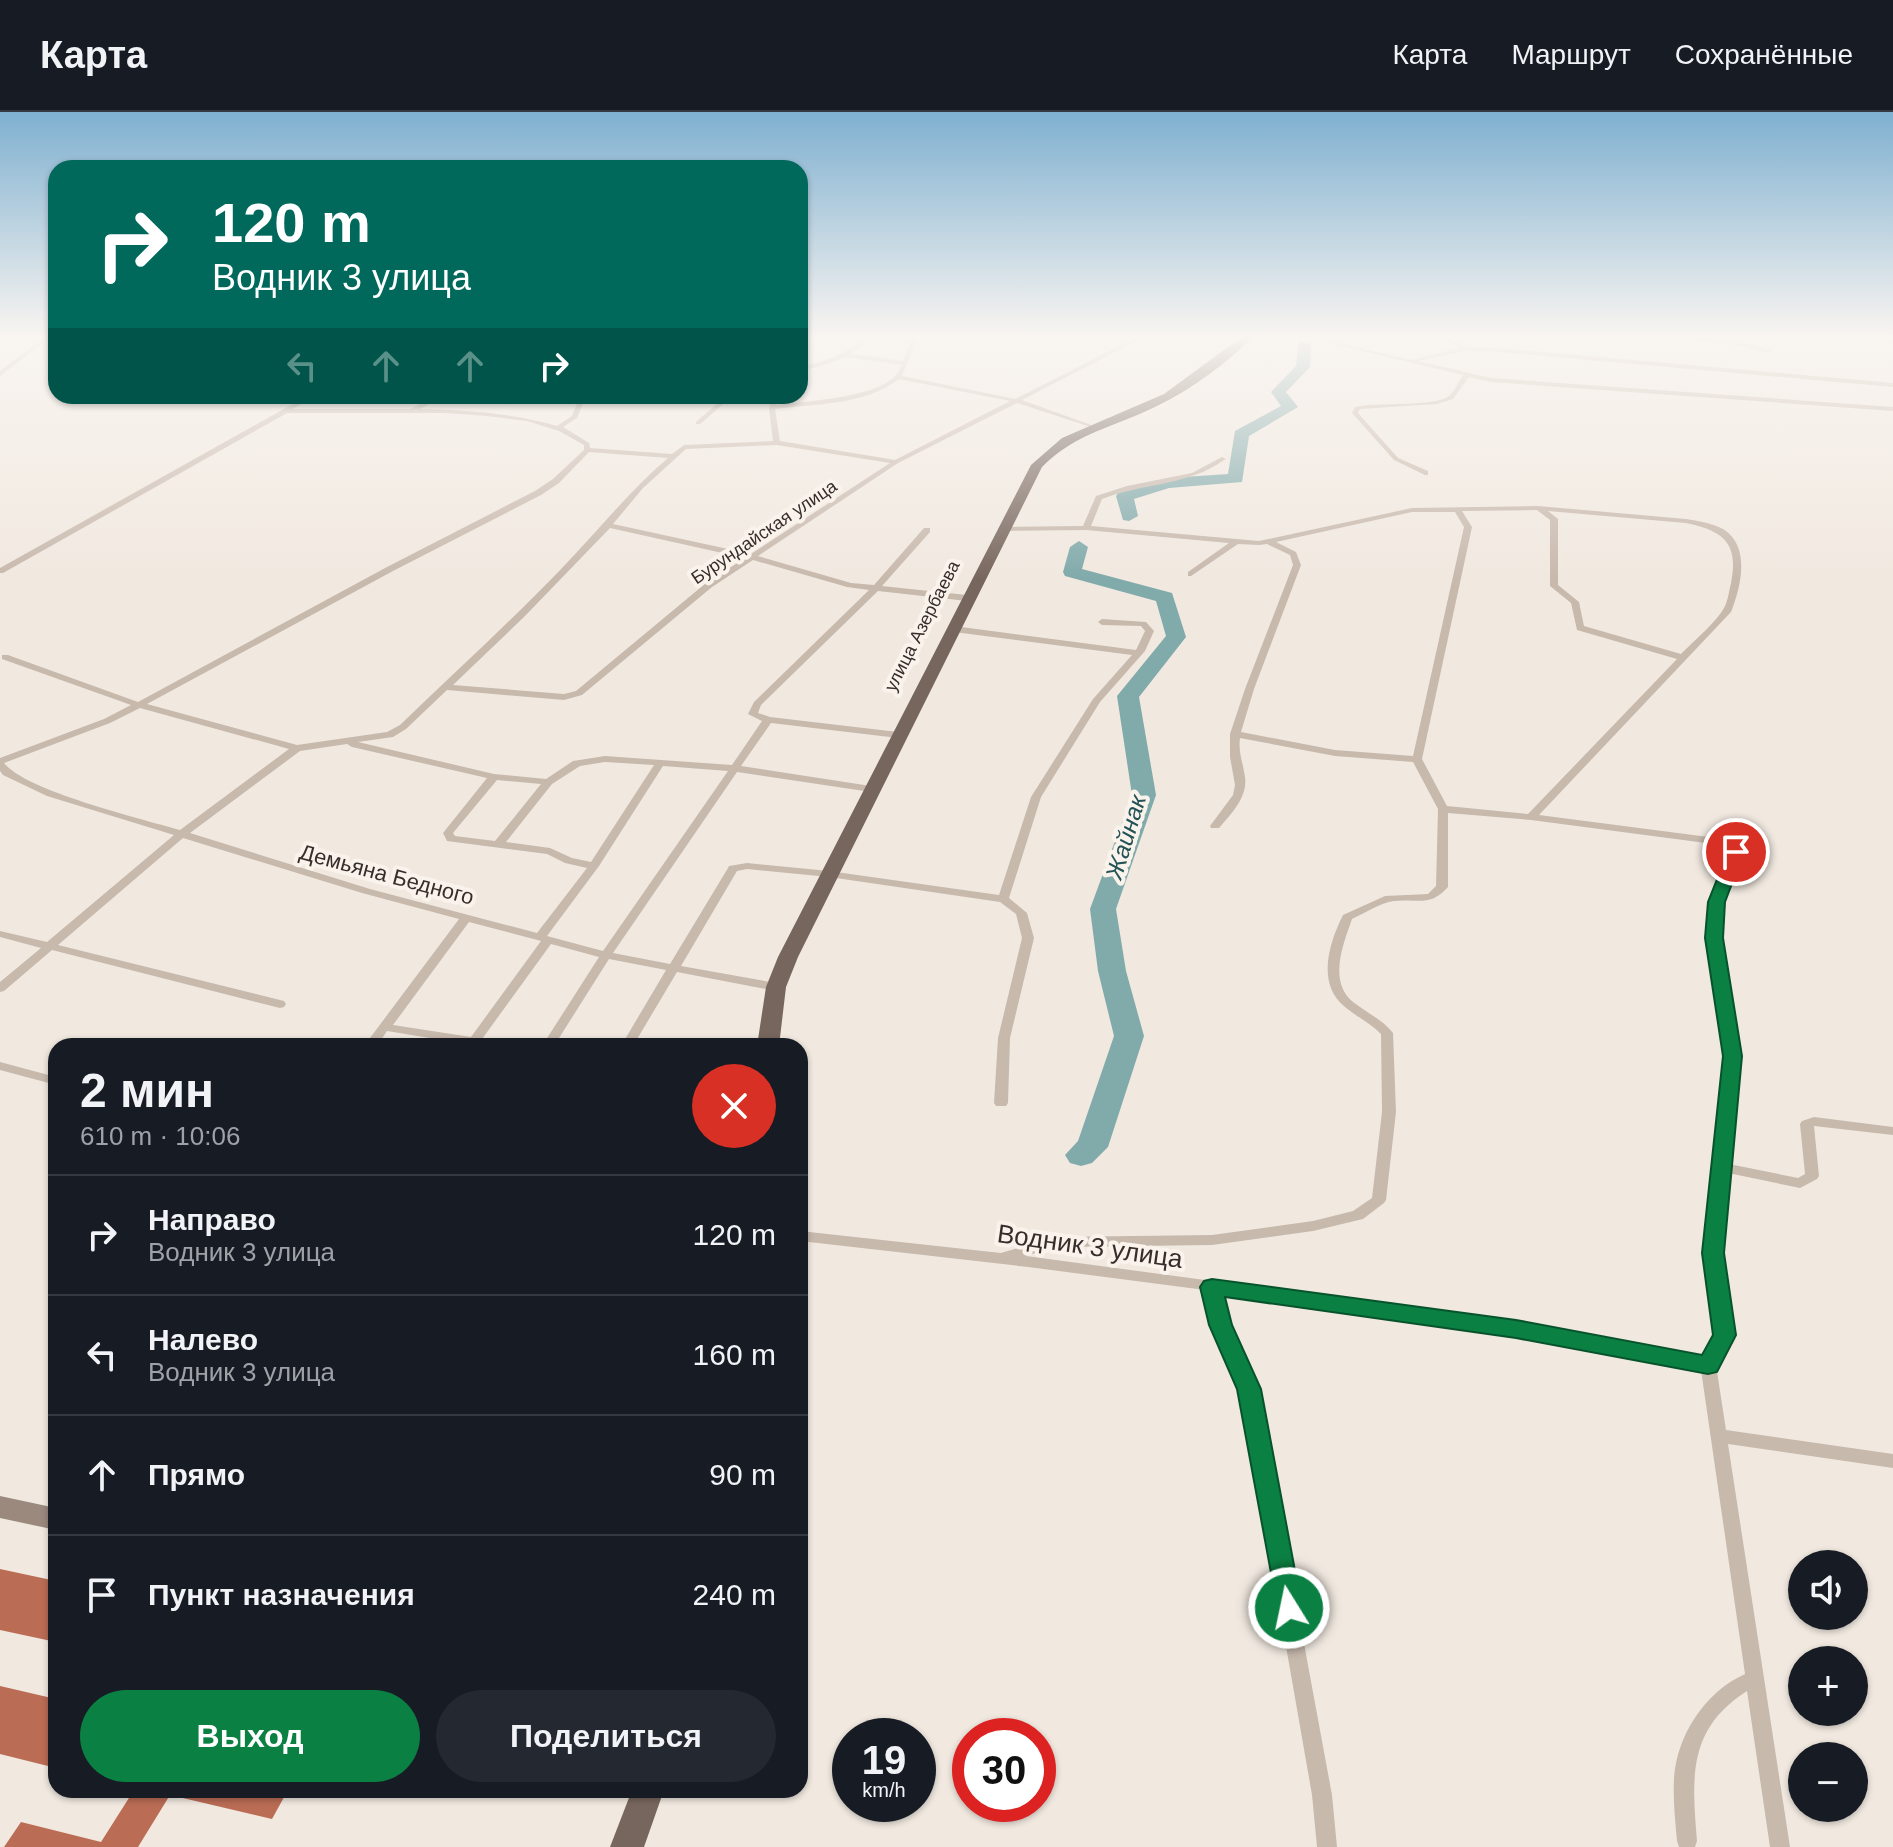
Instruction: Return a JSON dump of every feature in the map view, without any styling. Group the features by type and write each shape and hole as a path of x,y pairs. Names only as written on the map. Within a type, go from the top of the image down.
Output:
{"main road":[{"name":"улица Азербаева","path":"769,1038 776,987 829,874 1002,529 1046,454 1089,426 1113,417"},
{"path":"0,1507 48,1517"},
{"path":"627,1847 645,1798"}],"street":[{"path":"0,571 274,417"},
{"path":"0,762 107,721 139,705 538,493 556,481 587,450 587,444 560,426 504,417"},
{"path":"560,426 575,417"},
{"path":"698,423 705,417"},
{"path":"773,417 777,443"},
{"name":"Бурундайская улица","path":"446,687 564,697 579,693 709,585 896,462 985,417"},
{"path":"1063,417 1089,426"},
{"path":"1359,417 1396,459 1425,473"},
{"path":"5,657 139,705 297,748 390,735 446,687 608,525 640,486 684,447 777,443 896,462"},
{"path":"587,450 672,456"},
{"path":"1086,528 1099,498 1212,468 1222,459"},
{"path":"1002,529 1086,528 1235,542 1270,542 1412,510 1538,508 1703,523 1722,532 1739,555 1740,567 1728,610 1531,817"},
{"path":"1538,508 1554,519 1554,586 1573,597 1580,607 1580,628 1681,657"},
{"path":"1002,1258 1055,1242 1212,1240 1313,1226 1372,1208 1379,1200 1389,1112 1387,1033 1373,1019 1347,1003 1334,989 1332,978 1347,917 1389,898 1431,897 1442,887 1443,809 1417,759 1468,527 1457,509"},
{"path":"608,525 753,557 874,589 967,598"},
{"path":"898,735 768,720 753,714 757,704 874,589 927,530"},
{"path":"1191,574 1235,542"},
{"path":"1215,826 1235,806 1242,786 1235,734 1297,565 1293,554 1270,542"},
{"path":"1003,899 1036,797 1096,701 1145,645 1149,628 1102,622"},
{"path":"954,629 1137,653"},
{"path":"553,1038 606,955 768,720"},
{"path":"1235,734 1335,753 1417,759"},
{"path":"341,741 494,777 548,782"},
{"path":"0,988 182,834 297,748"},
{"path":"498,845 548,782 577,763 591,760 734,768 871,789"},
{"name":"Демьяна Бедного","path":"0,762 7,773 51,794 366,891 606,955 776,987"},
{"path":"476,1038 661,762"},
{"path":"494,777 448,833 451,839 550,851 569,861 594,866"},
{"path":"1443,809 1724,842 1736,852 1716,902 1714,938 1733,1056 1713,1253 1725,1335 1708,1365 1780,1847"},
{"path":"632,1038 733,868 747,866 829,874 1003,899 1021,913 1028,938 1004,1038 1001,1103"},
{"path":"376,1038 467,917"},
{"path":"0,934 280,1004"},
{"path":"384,1027 445,1038"},
{"path":"0,1066 48,1079"},
{"path":"1719,1175 1800,1183 1812,1176 1807,1124 1814,1121 1893,1131"},
{"name":"Водник 3 улица","path":"808,1237 1002,1258 1516,1329 1708,1365"},
{"path":"1212,1287 1221,1325 1249,1389 1322,1795 1327,1847"},
{"path":"1719,1436 1893,1461"},
{"path":"1687,1841 1683,1767 1691,1737 1729,1690 1754,1679"}],"building":[{"path":"0,1569 48,1579 48,1640 0,1630"},
{"path":"0,1686 48,1697 48,1766 0,1754"},
{"path":"129,1798 168,1798 138,1847 4,1847 21,1822 101,1842"},
{"path":"183,1798 284,1798 272,1819"}],"waterway":[{"name":"Жайнак","path":"1129,516 1125,496 1168,483 1236,478 1241,434 1272,417"},
{"name":"Жайнак","path":"1079,547 1072,572 1165,597 1176,637 1128,696 1144,795 1103,909 1112,971 1129,1036 1092,1147 1081,1155"}],"route":[{"path":"1289,1608 1249,1389 1221,1325 1212,1287 1516,1329 1708,1365 1725,1335 1713,1253 1733,1056 1714,938 1716,902 1736,852"}]}
